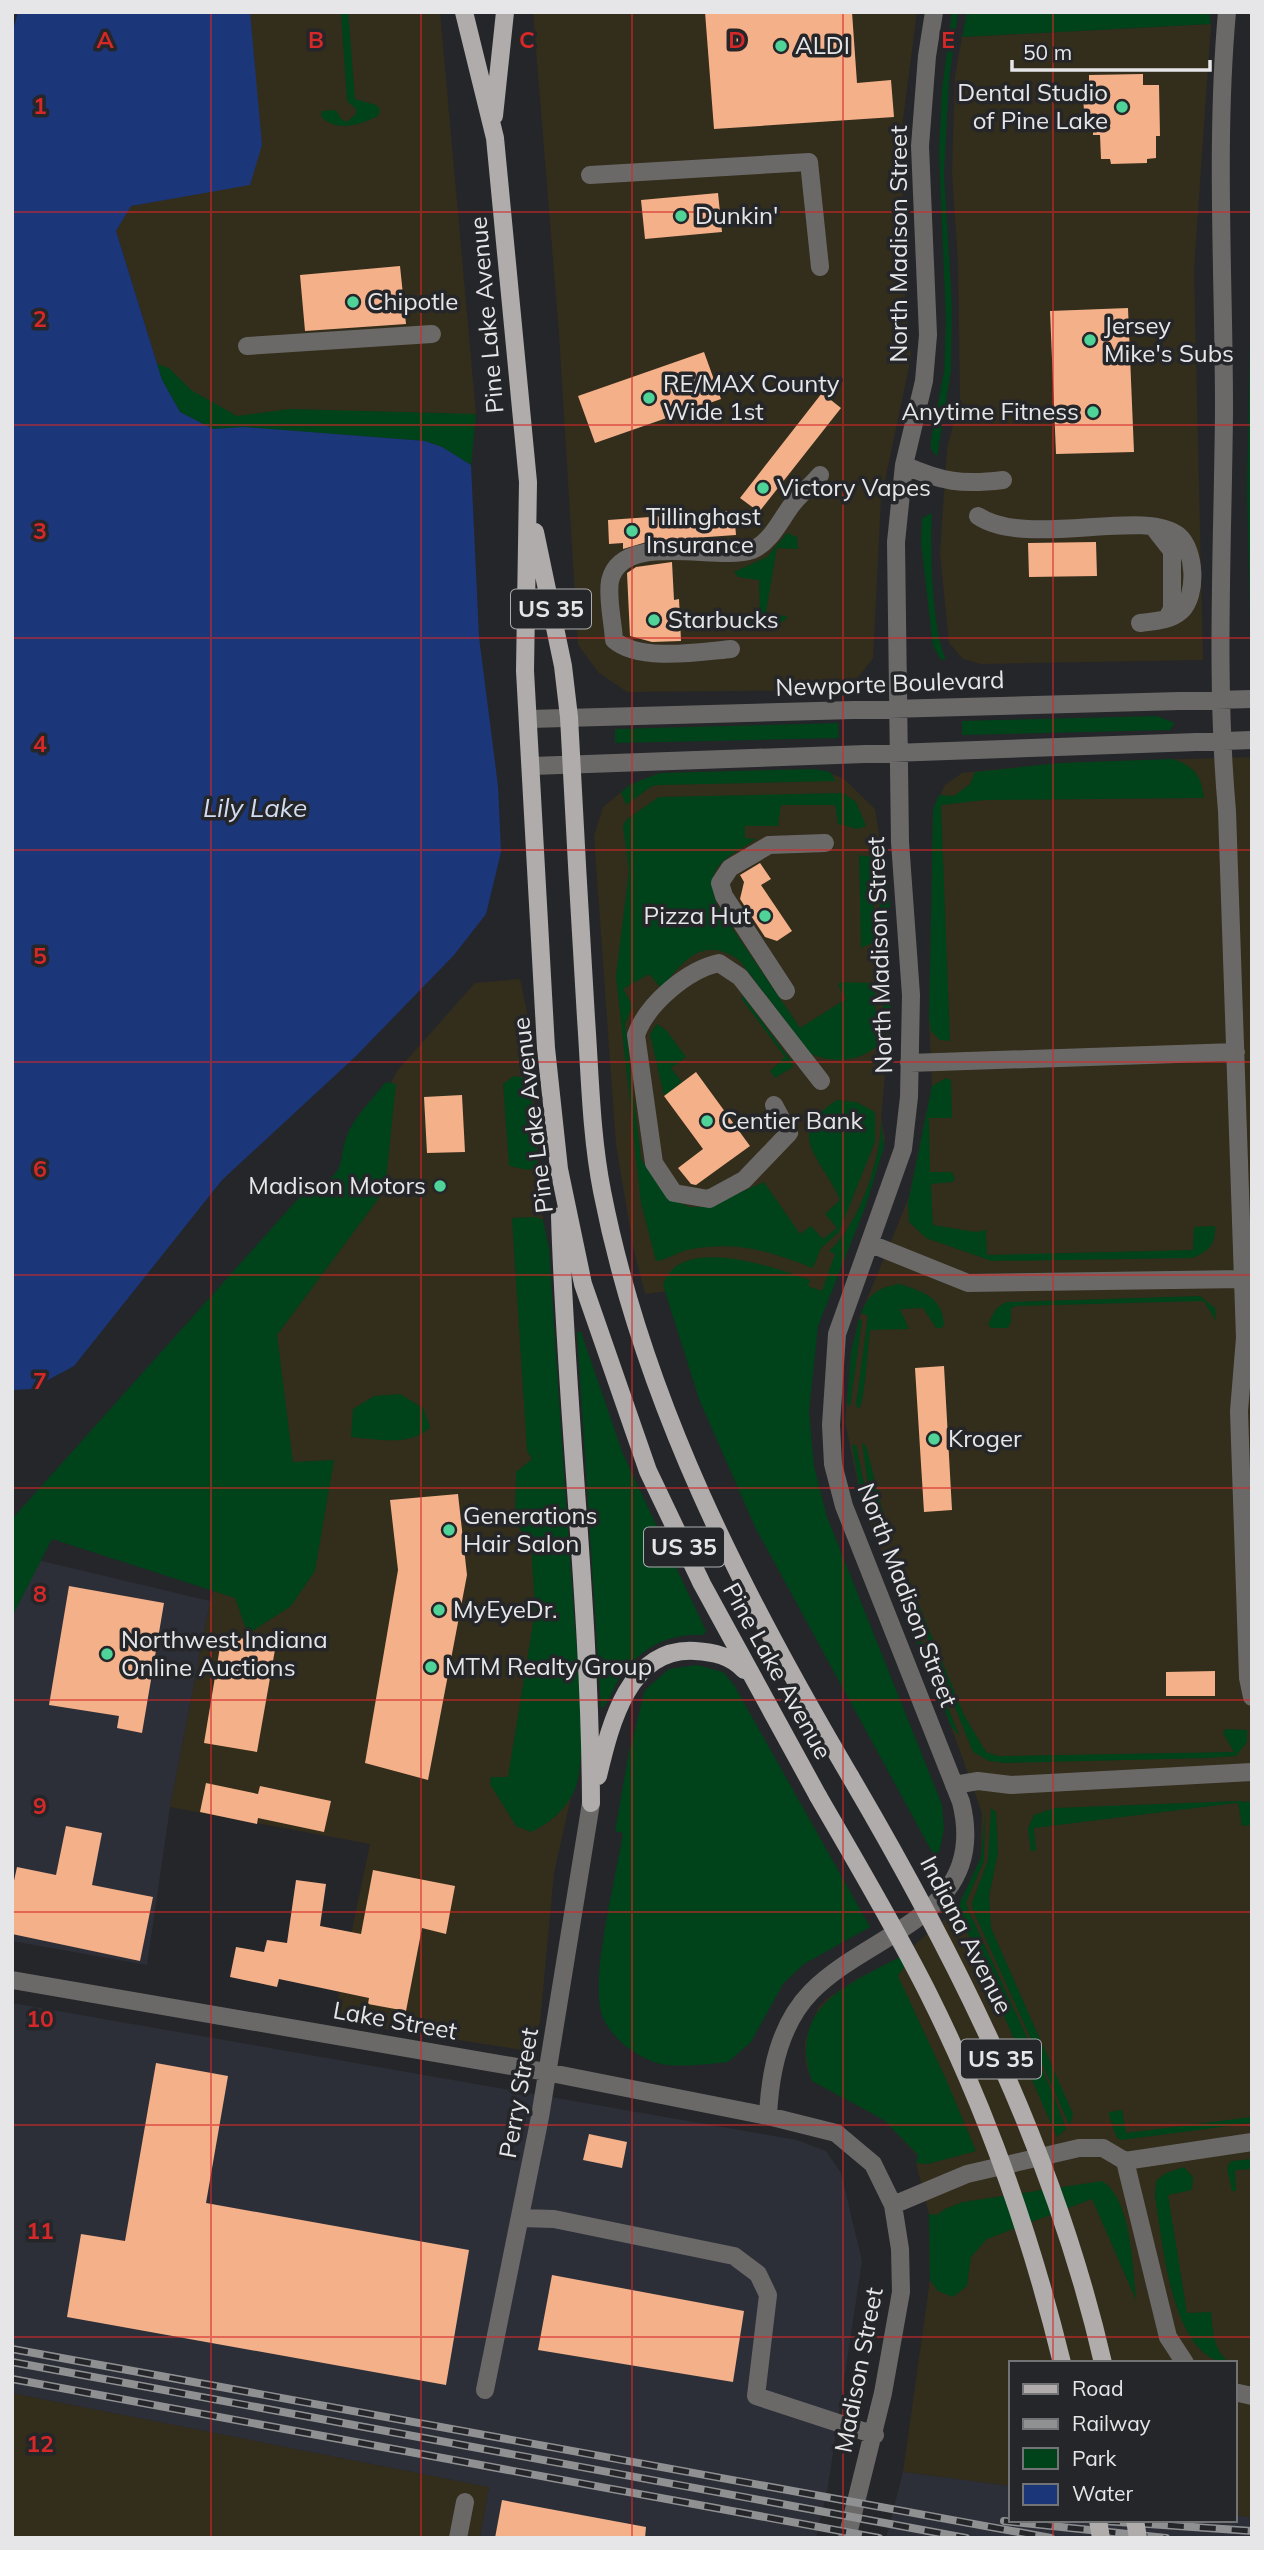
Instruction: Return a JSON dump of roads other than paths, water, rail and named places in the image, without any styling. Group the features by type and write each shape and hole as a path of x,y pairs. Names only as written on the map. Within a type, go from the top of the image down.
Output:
{"main road":[{"name":"Pine Lake Avenue","path":"464,12 493,123 528,502 525,671 546,1048 559,1169 583,1284 648,1471 750,1676 929,1995 970,2085 1020,2217 1061,2361"},
{"name":"Pine Lake Avenue","path":"493,123 505,12"},
{"name":"Pine Lake Avenue","path":"528,502 563,666 569,717 592,1099 602,1189 621,1274 649,1367 682,1451 793,1679 850,1776"},
{"path":"559,1169 564,1332 591,1691 591,1803"},
{"path":"591,1803 611,1725 639,1674 662,1657 688,1651 713,1652 736,1662 750,1676"},
{"name":"Indiana Avenue","path":"850,1776 920,1896 1001,2059 1056,2202 1102,2361"}],"street":[{"name":"North Madison Street","path":"768,2116 770,2079 784,2033 811,1992 836,1972 937,1905 956,1874 966,1835 966,1822 954,1785 860,1552 833,1464 831,1413 837,1334 843,1309 871,1244 903,1149 911,995 900,842 901,709 896,542 904,465 923,381 928,335 920,146 927,56 934,12"},
{"path":"1227,12 1222,69 1219,228 1224,406 1220,700 1236,1052 1245,1338 1239,1410 1248,1678 1252,1697"},
{"path":"590,175 809,162 820,267"},
{"path":"247,346 432,334"},
{"path":"904,465 937,480 970,484 1003,480"},
{"path":"731,649 643,653 625,649 614,640 610,582 618,564 630,556 692,550 752,550 767,539 792,504 820,475"},
{"path":"978,516 994,526 1021,530 1154,528 1179,536 1191,555 1191,592 1182,610 1167,618 1140,623"},
{"name":"Newporte Boulevard","path":"529,719 1252,699"},
{"path":"531,766 1252,740"},
{"path":"786,991 723,896 720,883 730,868 769,845 825,843"},
{"path":"774,1105 789,1133 744,1180 709,1199 674,1193 654,1163 636,1035 641,1021 701,967 719,964 740,977 821,1081"},
{"path":"909,1063 1236,1052"},
{"path":"871,1244 968,1283 1243,1279"},
{"path":"954,1785 978,1782 1011,1785 1252,1772"},
{"name":"Perry Street","path":"485,2390 522,2218 591,1803"},
{"name":"Lake Street","path":"12,1980 547,2072 768,2116"},
{"name":"Madison Street","path":"768,2116 836,2133 873,2164 893,2205 900,2249 901,2292 875,2435 847,2538"},
{"path":"893,2205 967,2174 1079,2148 1103,2148 1125,2161 1252,2142"},
{"path":"1125,2161 1168,2337 1184,2361"},
{"path":"522,2218 554,2219 734,2256 758,2274 768,2295 756,2396 875,2435"},
{"path":"458,2538 465,2502"}],"water":[{"name":"Lily Lake","path":"18,12 250,12 262,145 250,185 131,206 116,231 162,380 180,412 213,429 244,427 425,441 442,447 471,465 479,637 498,786 501,852 486,914 454,955 356,1056 222,1180 74,1366 31,1389 12,1390 12,34"}],"railway":[{"path":"12,2349 1051,2538"},
{"path":"12,2362 966,2538"},
{"path":"12,2379 879,2538"},
{"path":"1004,2521 1009,2522"},
{"path":"1014,2522 1166,2538"},
{"path":"1119,2522 1252,2531"}],"place":[{"name":"ALDI","path":"781,46"},
{"name":"Dental Studio of Pine Lake","path":"1122,107"},
{"name":"Dunkin'","path":"681,216"},
{"name":"Chipotle","path":"353,302"},
{"name":"Jersey Mike's Subs","path":"1090,340"},
{"name":"RE/MAX County Wide 1st","path":"649,398"},
{"name":"Anytime Fitness","path":"1093,412"},
{"name":"Victory Vapes","path":"763,488"},
{"name":"Tillinghast Insurance","path":"632,531"},
{"name":"Starbucks","path":"654,620"},
{"name":"Pizza Hut","path":"765,916"},
{"name":"Centier Bank","path":"707,1121"},
{"name":"Madison Motors","path":"440,1186"},
{"name":"Kroger","path":"934,1439"},
{"name":"Generations Hair Salon","path":"449,1530"},
{"name":"MyEyeDr.","path":"439,1610"},
{"name":"Northwest Indiana Online Auctions","path":"107,1654"},
{"name":"MTM Realty Group","path":"431,1667"}]}
